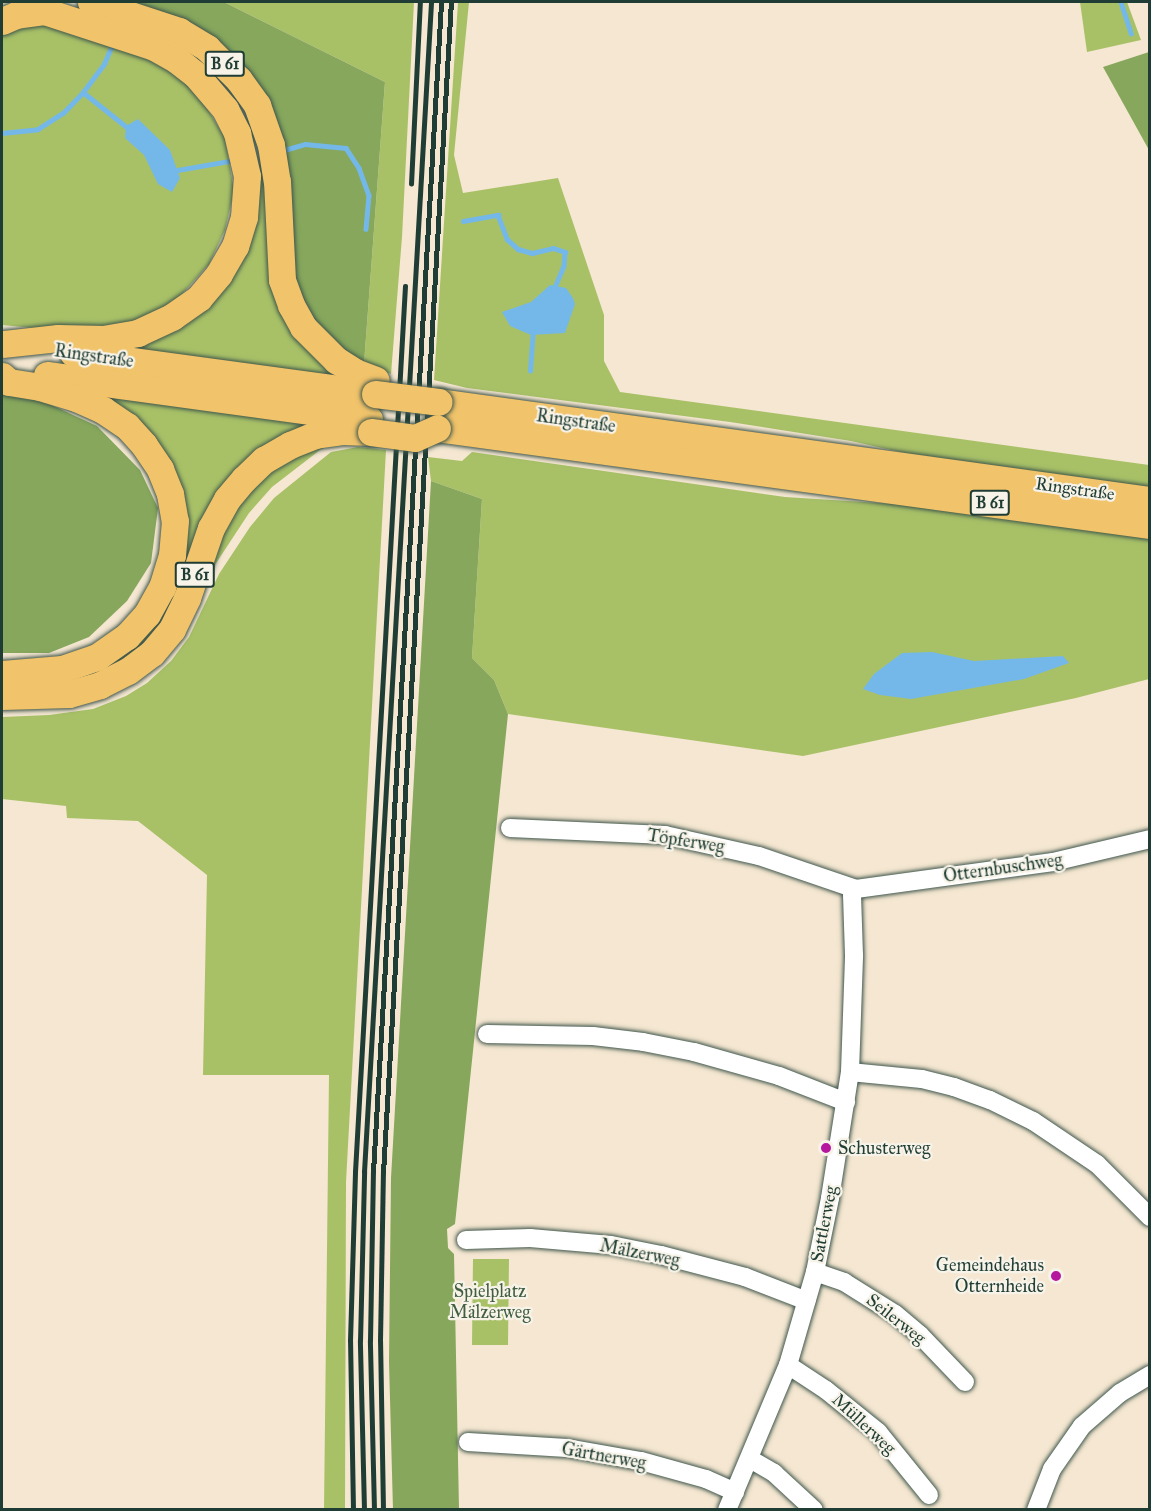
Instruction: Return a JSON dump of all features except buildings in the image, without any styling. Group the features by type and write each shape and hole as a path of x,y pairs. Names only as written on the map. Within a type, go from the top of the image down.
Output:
{"highway":[{"path":"19,2 44,11"},
{"path":"2,21 16,15 44,11 100,12 141,30 212,92 225,109 244,158 244,217 236,246 219,274 199,298 172,317 138,333 105,339 58,338 2,352"},
{"name":"B 61","path":"2,696 69,694 100,686 128,671 152,653 171,629 187,598 211,528 226,499 264,460 290,445 315,435 342,431 374,406 355,372 321,347 303,327 291,305 282,280 273,153 257,105 222,61 193,38 141,30"},
{"name":"Ringstraße","path":"2,352 438,415 1149,525"},
{"path":"2,376 9,382 40,387 76,398 103,410 127,426 144,445 160,469 170,494 175,521 172,555 162,587 147,614 127,636 97,657 63,669 2,674"},
{"name":"Ringstraße","path":"374,406 395,385 405,397 438,415 1149,500"}],"street":[{"name":"Töpferweg","path":"510,828 665,835 759,856 856,888"},
{"name":"Otternbuschweg","path":"856,888 1053,862 1149,839"},
{"name":"Sattlerweg","path":"727,1509 788,1365 815,1272 850,1072 854,955 852,894 856,888"},
{"path":"488,1034 593,1036 642,1042 694,1052 778,1076 846,1102"},
{"path":"850,1072 922,1079 954,1087 990,1100 1034,1121 1097,1164 1149,1217"},
{"name":"Mälzerweg","path":"466,1240 530,1238 611,1245 661,1254 745,1277 807,1301"},
{"name":"Seilerweg","path":"815,1272 844,1282 895,1314 920,1335 965,1382"},
{"name":"Müllerweg","path":"788,1365 826,1390 878,1432 929,1495"},
{"path":"1036,1509 1052,1469 1082,1426 1120,1393 1149,1375"},
{"name":"Gärtnerweg","path":"468,1442 567,1448 641,1461 706,1479 735,1492"},
{"path":"750,1459 774,1473 814,1509"}],"green space":[{"path":"126,2 224,2 385,82 364,364 323,336 294,286 269,108"},
{"path":"224,2 414,2 402,237 391,374 364,364 385,82"},
{"path":"458,2 469,2 454,155 463,193 558,178 604,315 604,361 620,392 1149,465 1149,488 932,459 851,441 730,422 467,388 434,380"},
{"path":"1080,2 1127,2 1141,40 1087,52"},
{"path":"39,21 153,61 186,83 205,105 225,138 234,191 225,230 209,264 174,303 132,322 106,327 56,330 2,325 2,31"},
{"path":"1150,52 1149,150 1103,67"},
{"path":"256,172 266,172 353,381 109,348 206,305"},
{"path":"70,388 336,424 271,447 179,597 140,651 88,681 2,682 152,620 176,487"},
{"path":"2,394 34,397 97,426 140,470 158,508 151,563 127,601 89,637 49,653 2,653"},
{"path":"324,443 335,443 320,450 272,487 249,513 207,577 193,613 178,638 148,671 128,685 86,702 59,707 2,708 2,703 52,704 89,697 131,678 153,660 173,639 188,614 218,532 230,508 247,485 271,465 302,449"},
{"path":"358,447 386,450 346,1182 345,1509 324,1510 329,1075 203,1075 207,875 138,821 67,818 66,806 2,799 2,717 49,715 93,709 126,696 147,683 171,661 189,637 219,574 250,527 274,498 331,452"},
{"path":"472,452 785,497 942,507 1149,536 1149,679 1076,698 803,756 508,714 494,680 472,658 482,499 431,481 428,457 462,461"},
{"path":"431,481 482,499 472,658 494,680 508,714 455,1224 447,1229 448,1248 454,1254 459,1509 393,1510 389,1362 391,1178"},
{"name":"Spielplatz Mälzerweg","path":"473,1259 509,1259 508,1345 472,1345"}],"water":[{"path":"138,119 170,150 180,178 172,192 158,184 144,155 125,138 126,126"},
{"path":"550,285 566,288 575,304 565,333 531,335 510,326 502,312 531,302"},
{"path":"932,652 974,661 1063,656 1069,663 1024,679 911,699 880,695 863,689 874,674 902,653"}],"waterway":[{"path":"1121,2 1131,33"},
{"path":"2,133 38,129 63,113 83,92 104,64 113,43"},
{"path":"83,92 128,128"},
{"path":"281,151 305,144 346,148 359,168 369,195 366,229"},
{"path":"172,171 235,160"},
{"path":"463,221 498,215 507,239 518,249 532,253 553,248 565,252 564,266 554,289"},
{"path":"530,371 533,332"}],"railway":[{"path":"411,184 420,2"},
{"path":"364,1510 360,1341 364,1172 431,2"},
{"path":"374,1510 370,1341 373,1172 441,2"},
{"path":"383,1510 380,1341 383,1173 451,2"},
{"path":"353,1510 350,1341 355,1172 405,286"}],"place":[{"name":"Schusterweg","path":"826,1148"},
{"name":"Gemeindehaus Otternheide","path":"1056,1276"}]}
